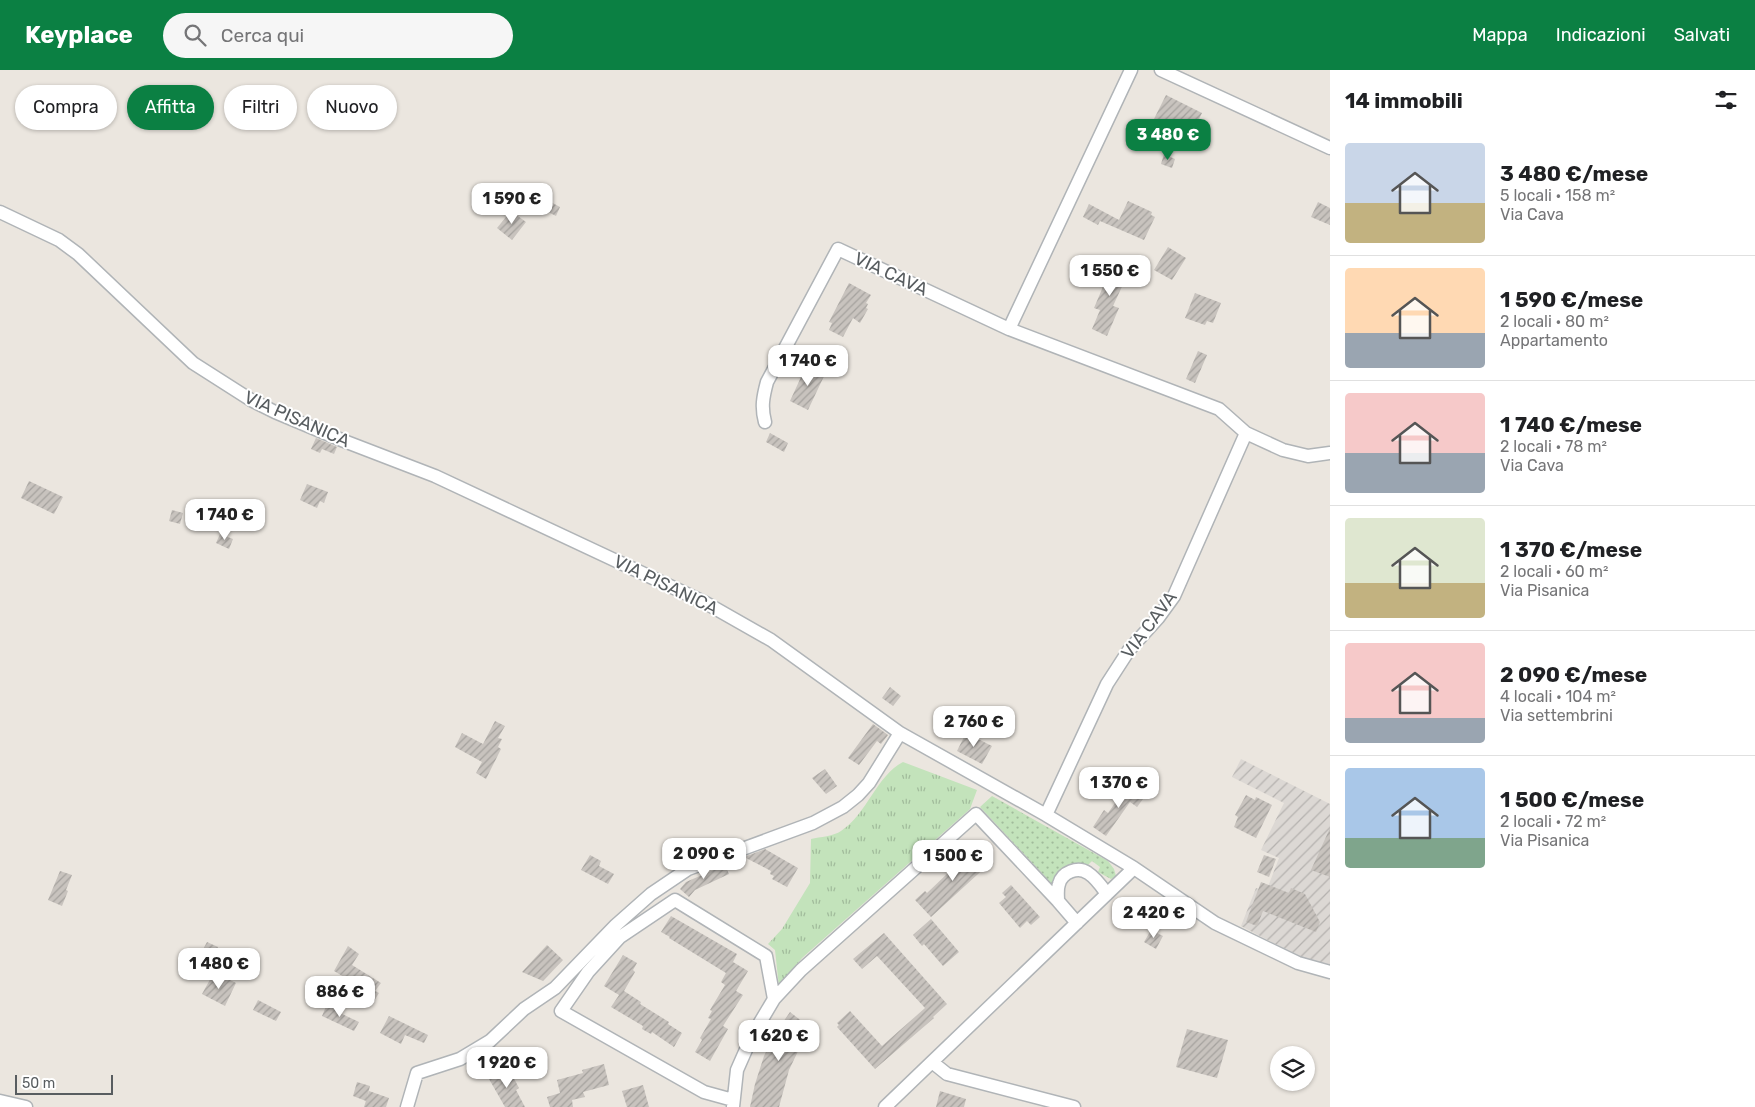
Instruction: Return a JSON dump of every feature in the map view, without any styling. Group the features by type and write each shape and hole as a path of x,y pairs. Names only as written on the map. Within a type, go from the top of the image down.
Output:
{"street":[{"path":"1009,328 1130,70"},
{"path":"1161,70 1330,148"},
{"name":"VIA PISANICA","path":"0,212 59,240 78,254 193,363 251,400 301,423 435,476 704,602 772,640 900,734 1046,815 1134,868 1215,923 1298,963 1330,972"},
{"name":"VIA CAVA","path":"765,422 762,412 762,398 767,382 838,249 1009,328 1219,409 1246,433 1283,450 1308,456 1330,453"},
{"name":"VIA CAVA","path":"1046,815 1107,684 1129,650 1158,618 1174,596 1246,433"},
{"path":"407,1107 417,1073 460,1058 490,1041 524,1009 555,988 616,925 651,894 688,868 813,823 843,807 858,795 868,783 900,734"},
{"path":"774,1000 766,956 675,900 620,937 588,972 561,1011 704,1092 733,1104 737,1070 752,1036 774,1000 801,970 976,814 1077,923"},
{"path":"885,1107 1134,868"},
{"path":"1058,901 1059,884 1062,879 1074,870 1089,873 1107,894"},
{"path":"932,1062 947,1074 1074,1107"},
{"path":"0,1101 26,1107"}],"shaded area":[{"path":"1241,759 1330,804 1330,966 1304,959 1241,926 1256,888 1266,892 1279,858 1261,850 1284,803 1232,777"}],"green space":[{"path":"903,762 977,790 970,809 802,958 779,987 775,950 768,944 782,929 810,883 811,839 835,834 850,824 886,776"},
{"path":"992,796 1108,861 1114,869 1116,876 1111,879 1098,872 1100,867 1092,861 1088,865 1076,863 1062,871 1052,884 980,807"}],"building":[{"path":"1166,95 1202,113 1192,133 1182,128 1171,152 1127,134 1133,120 1150,127"},
{"path":"1164,154 1175,159 1172,168 1161,164"},
{"path":"519,185 560,207 556,216 514,195"},
{"path":"1128,201 1152,212 1151,215 1155,217 1144,240 1100,221 1098,225 1083,217 1089,204 1119,220"},
{"path":"1318,202 1330,208 1330,225 1311,217"},
{"path":"511,211 526,222 512,240 497,228"},
{"path":"1168,247 1186,258 1172,280 1154,270"},
{"path":"1120,260 1132,265 1113,306 1119,308 1107,336 1092,329 1100,310 1094,308 1105,282 1099,280 1105,268 1114,272"},
{"path":"849,283 871,295 866,303 868,304 866,308 868,309 860,323 853,318 843,337 829,330 832,323 829,322"},
{"path":"1195,293 1221,303 1213,323 1207,321 1205,325 1185,318"},
{"path":"1198,351 1207,355 1195,383 1186,379"},
{"path":"807,364 826,372 808,410 790,401"},
{"path":"770,433 788,443 784,452 766,442"},
{"path":"316,438 337,447 334,454 322,449 320,453 311,449"},
{"path":"29,481 63,497 54,514 21,498"},
{"path":"307,484 328,492 324,503 320,501 317,508 300,500"},
{"path":"199,504 224,514 220,524 195,513"},
{"path":"172,510 183,513 180,524 169,521"},
{"path":"220,534 233,539 229,549 216,543"},
{"path":"890,687 901,696 893,706 882,698"},
{"path":"495,721 505,726 498,738 502,739 498,747 501,749 486,779 476,773 482,762 455,747 462,733 483,744"},
{"path":"873,724 888,735 881,744 877,741 859,765 848,758"},
{"path":"966,733 992,746 982,764 957,751"},
{"path":"825,769 837,786 826,794 812,778"},
{"path":"1129,783 1146,795 1137,807 1130,802 1106,836 1093,827 1104,810 1108,813"},
{"path":"1246,795 1255,800 1256,797 1272,805 1256,838 1234,827 1238,817 1235,815"},
{"path":"1330,828 1330,877 1311,870"},
{"path":"981,846 988,854 984,858 989,864 931,917 915,900 925,891 927,893 957,862 958,864"},
{"path":"765,849 798,868 787,887 772,879 774,876 770,874 771,871 744,857"},
{"path":"590,855 601,861 599,866 614,874 608,884 581,870"},
{"path":"1264,855 1276,859 1269,877 1257,872"},
{"path":"725,865 729,874 695,890 689,897 680,889 686,882"},
{"path":"60,871 72,875 62,906 48,900"},
{"path":"1261,882 1289,893 1291,888 1305,894 1320,922 1316,932 1263,911 1257,926 1246,922"},
{"path":"1011,885 1040,917 1031,925 1027,921 1020,928 999,903 1006,897 1002,893"},
{"path":"1166,900 1191,917 1186,925 1160,908"},
{"path":"671,916 737,954 733,962 748,971 736,991 743,995 723,1026 728,1029 710,1061 695,1052 702,1040 700,1038 711,1019 708,1018 712,1011 710,1010 725,985 721,982 726,973 661,932"},
{"path":"931,919 959,952 943,966 924,944 922,946 913,935"},
{"path":"1151,930 1163,936 1156,949 1144,942"},
{"path":"884,933 947,1004 934,1018 875,1069 837,1027 839,1025 837,1023 850,1011 882,1046 925,1008 877,956 862,969 853,959"},
{"path":"207,942 218,947 211,961 200,955"},
{"path":"547,945 563,960 543,981 522,972"},
{"path":"348,946 359,954 352,965 381,983 375,991 379,993 372,1004 351,991 356,984 334,971"},
{"path":"623,955 637,963 633,970 635,972 624,991 682,1033 674,1047 652,1032 651,1034 642,1029 643,1026 611,1007 619,995 604,986"},
{"path":"213,974 236,983 225,1006 202,994"},
{"path":"258,1000 281,1012 276,1021 253,1010"},
{"path":"327,1004 359,1022 354,1031 322,1016"},
{"path":"790,1012 813,1030 801,1045 789,1070 779,1107 750,1107 764,1056 775,1034"},
{"path":"389,1016 428,1035 424,1043 405,1035 401,1044 380,1033"},
{"path":"1187,1029 1228,1040 1217,1078 1176,1067"},
{"path":"604,1064 609,1085 583,1092 585,1097 572,1100 573,1107 550,1107 547,1097 560,1093 557,1080 583,1073 582,1070"},
{"path":"509,1069 519,1088 516,1090 525,1107 505,1107 489,1079"},
{"path":"357,1082 370,1086 366,1101 353,1096"},
{"path":"643,1085 649,1107 627,1107 622,1091"},
{"path":"369,1091 389,1098 386,1107 364,1107"},
{"path":"940,1091 966,1099 964,1107 936,1107"}]}
